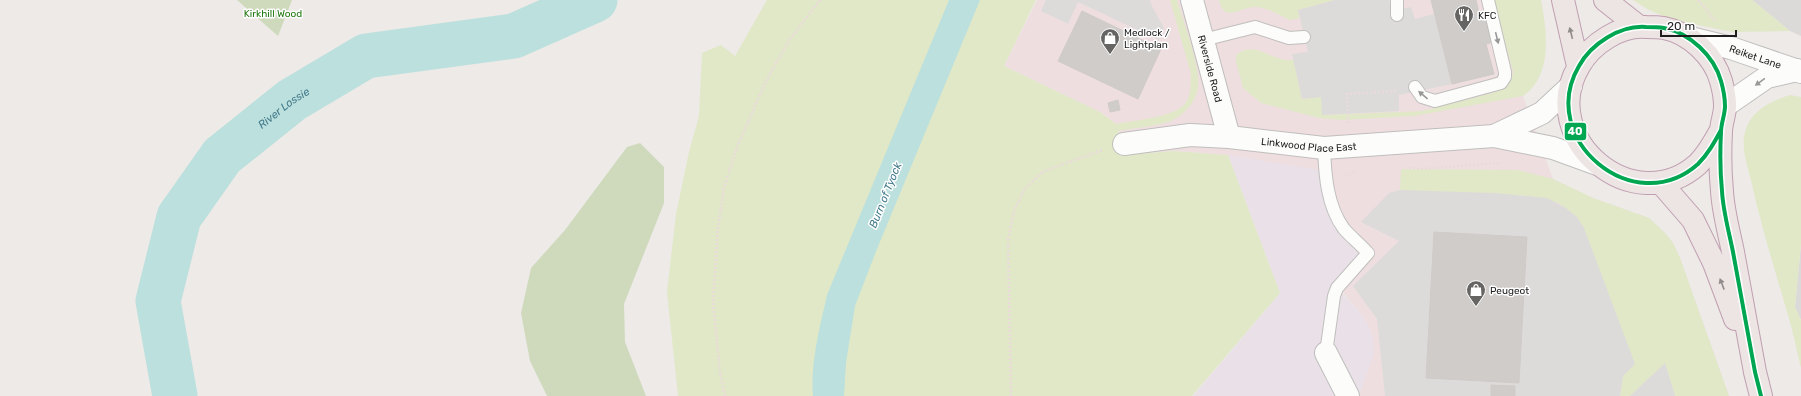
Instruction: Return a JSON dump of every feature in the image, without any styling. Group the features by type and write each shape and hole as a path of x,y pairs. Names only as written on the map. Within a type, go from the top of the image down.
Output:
{"highway":[{"path":"1563,0 1574,76 1569,107 1572,128 1582,148 1597,164 1616,176 1637,182 1660,182 1680,175 1697,164 1711,149 1721,130"},
{"path":"1605,0 1638,26"},
{"path":"1574,76 1590,51 1613,34 1638,26 1665,28 1690,38 1709,56 1721,80 1725,106 1721,130 1722,192 1755,372 1761,396"},
{"path":"1660,182 1693,220 1714,263 1755,372"}],"street":[{"name":"Riverside Road","path":"1192,0 1229,136"},
{"name":"Reiket Lane","path":"1690,38 1731,48 1799,71"},
{"name":"Reiket Lane","path":"1725,106 1766,77 1799,71"},
{"name":"Linkwood Place East","path":"1494,136 1542,113 1574,76"},
{"name":"Linkwood Place East","path":"1124,144 1190,135 1229,136 1324,148 1494,136 1552,148 1597,164"},
{"path":"1326,353 1348,396"}],"lane":[{"path":"1397,0 1397,15"},
{"path":"1416,89 1422,97 1435,101 1501,83 1505,77 1505,72 1488,0"},
{"path":"1202,40 1254,27 1289,38 1304,37"},
{"path":"1324,148 1326,183 1335,212 1344,228 1368,253 1337,288 1334,296 1326,353"}],"path":[{"path":"725,396 720,373 713,302 718,228 724,188 738,147 766,81 790,39 820,0"},
{"path":"1698,0 1718,24"},
{"path":"1349,147 1347,94 1416,89"},
{"path":"1011,396 1008,240 1014,211 1024,190 1042,172 1083,156 1124,144"},
{"path":"1407,167 1421,169 1501,164"},
{"path":"1326,183 1359,169"}],"shaded area":[{"path":"1037,0 1494,0 1523,96 1553,179 1593,198 1649,218 1673,243 1680,258 1729,396 1359,396 1363,381 1365,319 1228,155 1173,151 1126,155 1116,124 1100,112 1004,66"},
{"path":"1046,0 1150,0 1164,28 1159,40 1078,2 1068,24 1041,11"},
{"path":"1335,0 1389,0 1392,11 1411,7 1415,19 1434,14 1452,84 1399,95 1399,111 1322,115 1321,97 1302,99 1292,54 1308,52 1298,10"},
{"path":"1752,0 1801,0 1801,36 1790,31"},
{"path":"1228,155 1325,171 1335,212 1368,253 1338,288 1365,319 1372,334 1374,353 1359,396 1193,396 1280,293"},
{"path":"1400,190 1495,193 1547,198 1566,208 1577,217 1584,228 1635,364 1623,376 1620,396 1385,396 1377,319 1353,286 1399,241 1361,222 1389,193"},
{"path":"1801,244 1801,320 1795,307"},
{"path":"1665,363 1675,396 1630,396"}],"green space":[{"name":"Kirkhill Wood","path":"237,0 292,0 278,36"},
{"path":"767,0 1036,0 1004,66 1100,112 1116,124 1162,115 1179,109 1187,101 1190,89 1191,74 1170,0 1177,0 1197,69 1197,92 1190,106 1173,120 1118,131 1125,155 1173,151 1228,155 1280,293 1192,396 678,396 667,292 676,214 689,152 699,116 702,53 721,45 735,56"},
{"path":"1219,0 1335,0 1298,10 1299,18 1290,20 1259,7 1229,13 1225,11"},
{"path":"1494,0 1541,0 1545,25 1546,52 1539,77 1533,87 1523,96 1414,116 1342,120 1319,118 1261,103 1243,88 1236,61 1236,55 1242,51 1253,49 1281,59 1294,60 1302,99 1322,97 1322,115 1423,111 1496,92 1509,84 1513,72"},
{"path":"1633,0 1752,0 1790,31 1734,32 1722,30 1670,19 1647,9"},
{"path":"1790,95 1801,97 1801,244 1795,307 1801,320 1801,368 1790,321 1759,214 1744,148 1744,135 1753,116 1770,103"},
{"path":"640,143 664,167 664,203 624,304 625,342 646,396 547,396 530,361 521,313 531,268 565,230 627,147"},
{"path":"1401,169 1518,170 1553,179 1593,198 1649,218 1673,243 1680,258 1729,396 1675,396 1665,364 1630,396 1620,396 1623,376 1577,217 1557,202 1400,190"}],"water":[{"name":"Burn of Tyock","path":"949,0 980,0 855,306 846,363 844,396 813,396 812,383 814,358 827,295"}],"building":[{"name":"KFC","path":"1431,0 1476,0 1481,21 1487,19 1493,42 1486,44 1494,74 1452,84"},
{"name":"Medlock / Lightplan","path":"1082,11 1161,49 1138,99 1058,61"},
{"path":"1118,100 1120,110 1110,112 1108,103"},
{"name":"Peugeot","path":"1434,232 1527,237 1519,383 1426,378"},
{"path":"1491,385 1515,386 1515,396 1491,396"}],"waterway":[{"name":"River Lossie","path":"175,396 158,301 179,217 222,156 292,100 366,56 514,36 595,0"}],"transit line":[{"name":"40","path":"1721,130 1713,144 1708,152 1698,164 1673,179 1646,183 1621,177 1598,164 1581,144 1570,120 1569,94 1579,66 1591,50 1607,38 1626,29 1636,27 1655,27 1674,31 1692,40 1713,63 1721,81 1725,103 1721,129 1720,154 1726,222 1761,396"}],"place":[{"name":"KFC","path":"1464,32"},
{"name":"Medlock / Lightplan","path":"1110,55"},
{"name":"Peugeot","path":"1476,307"}]}
